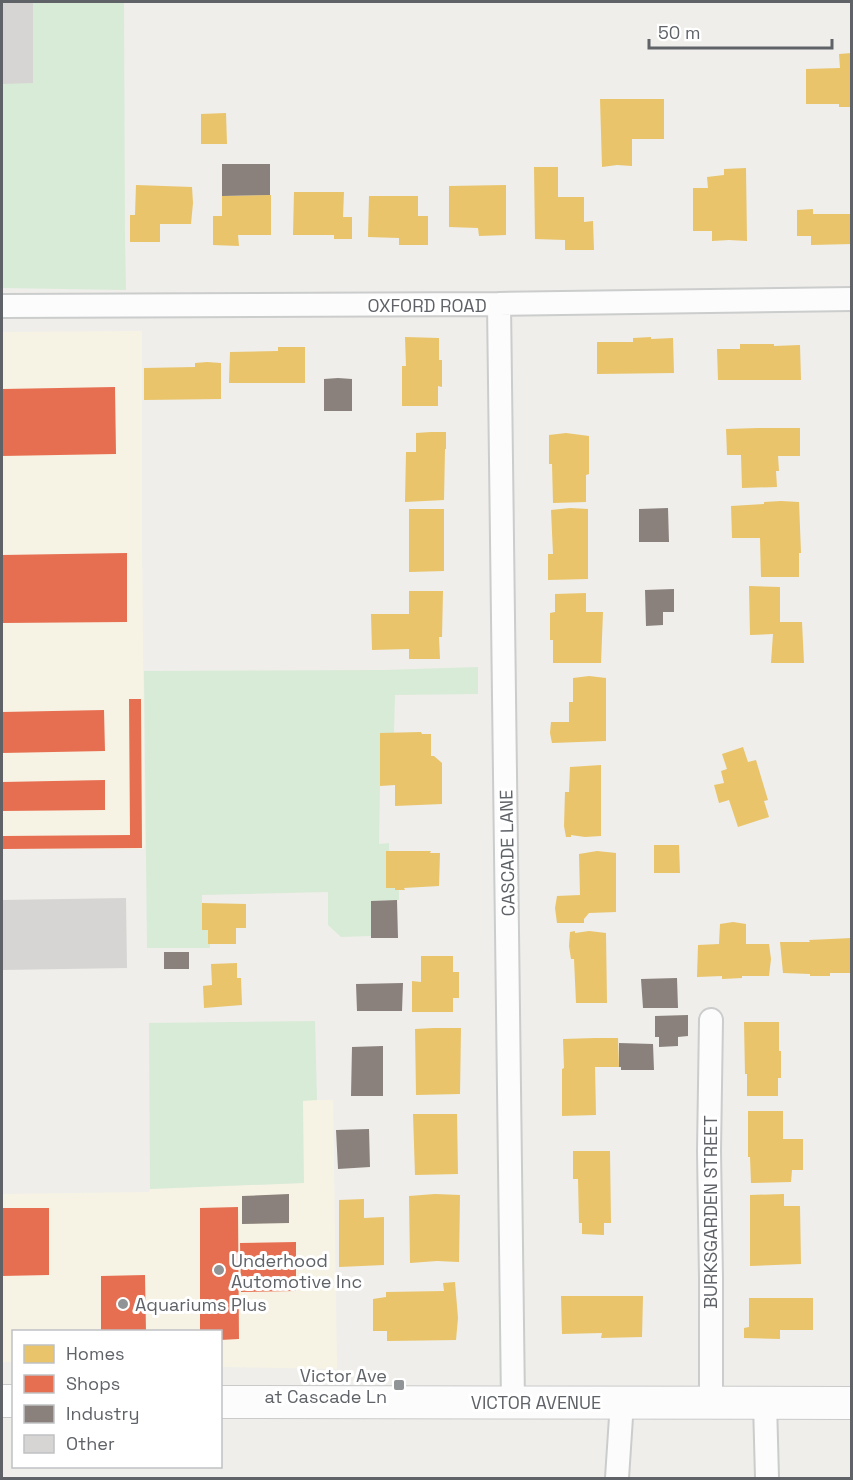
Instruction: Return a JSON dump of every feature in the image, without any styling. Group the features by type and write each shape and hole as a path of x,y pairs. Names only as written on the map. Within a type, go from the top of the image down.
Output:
{"main road":[{"name":"VICTOR AVENUE","path":"222,1402 852,1403"}],"street":[{"name":"OXFORD ROAD","path":"2,306 499,304 852,298"},
{"name":"CASCADE LANE","path":"499,304 513,1402"},
{"name":"BURKSGARDEN STREET","path":"711,1020 709,1151 711,1404"},
{"path":"616,1479 622,1402"},
{"path":"765,1403 768,1479"}],"shaded area":[{"path":"142,331 144,849 2,849 2,332"},
{"path":"303,1100 333,1100 337,1369 222,1367 222,1330 12,1330 12,1362 2,1362 2,1194 149,1192 150,1189 303,1183"}],"green space":[{"path":"2,2 124,2 126,290 2,288"},
{"path":"478,667 478,694 395,695 394,733 380,733 379,844 389,843 389,851 386,851 395,890 399,890 399,900 371,901 371,936 341,937 328,925 328,892 202,895 202,929 208,930 210,948 147,948 144,671 384,670"},
{"path":"315,1021 317,1100 303,1101 304,1183 150,1189 149,1023"}],"building: Homes":[{"path":"852,53 852,107 839,107 839,104 806,104 806,69 840,68 839,54"},
{"path":"600,99 664,99 664,139 632,139 632,166 602,167"},
{"path":"226,113 227,144 201,144 201,114"},
{"path":"534,167 558,167 558,197 584,197 584,222 593,221 594,250 565,250 565,240 535,239"},
{"path":"746,168 747,241 712,241 712,231 693,231 693,188 708,188 707,177 724,175 724,169"},
{"path":"136,185 192,187 191,224 160,224 160,242 130,242 130,215 135,215"},
{"path":"506,185 506,235 479,236 478,228 449,227 449,186"},
{"path":"294,192 344,192 343,217 352,217 352,239 334,239 334,235 293,235"},
{"path":"271,195 271,235 238,235 239,246 213,245 213,216 222,216 222,196"},
{"path":"369,196 418,196 418,216 428,216 428,245 399,245 399,238 368,237"},
{"path":"813,209 813,214 852,214 852,244 811,245 811,236 797,236 797,210"},
{"path":"405,337 439,338 442,387 438,386 438,406 402,406 402,366 406,366"},
{"path":"651,337 651,339 673,338 674,373 597,374 597,342 633,342 633,338"},
{"path":"740,344 800,345 801,380 718,380 717,349 740,349"},
{"path":"278,347 305,347 305,383 229,383 230,352 278,351"},
{"path":"195,363 221,363 221,399 144,400 144,368 195,367"},
{"path":"800,428 800,456 778,456 777,487 742,488 741,455 727,455 726,429"},
{"path":"446,432 444,500 405,502 406,452 416,452 416,433"},
{"path":"566,433 589,436 586,502 553,503 549,435"},
{"path":"781,501 799,502 801,553 799,553 799,577 761,577 760,538 732,538 731,506"},
{"path":"409,509 444,509 444,571 409,572"},
{"path":"588,509 588,579 548,580 548,554 553,554 551,510"},
{"path":"749,586 780,587 780,622 802,622 804,663 771,663 773,634 750,635"},
{"path":"409,591 443,591 442,637 439,637 440,659 409,659 409,649 372,650 371,614 409,614"},
{"path":"586,593 586,612 603,612 601,663 553,663 550,613 555,612 555,594"},
{"path":"589,676 606,678 606,741 552,743 551,722 569,722 569,702 573,702 573,678"},
{"path":"421,732 431,734 431,756 442,763 442,804 395,806 395,785 380,786 380,733"},
{"path":"743,747 748,762 756,760 768,800 764,801 769,817 738,827 729,800 719,803 714,785 724,783 721,771 727,769 722,754"},
{"path":"601,765 601,836 571,835 571,837 566,837 565,792 569,792 570,767"},
{"path":"654,845 679,845 680,873 654,873"},
{"path":"386,851 440,853 439,886 404,888 405,890 386,888"},
{"path":"597,851 616,853 616,912 589,913 584,923 557,923 555,908 557,896 580,895 579,854"},
{"path":"202,903 246,904 246,928 236,928 236,944 208,944 208,930 202,930"},
{"path":"733,922 746,924 746,944 769,944 771,959 769,976 722,979 722,976 697,977 698,945 719,944 720,924"},
{"path":"575,931 575,933 589,931 606,933 607,1003 576,1003 574,959 571,959 569,946 570,932"},
{"path":"852,938 852,973 810,976 810,974 783,973 780,942"},
{"path":"421,956 453,956 453,972 459,972 459,998 453,998 453,1012 412,1012 412,981 421,982"},
{"path":"237,963 237,978 241,978 242,1005 204,1008 203,986 212,985 211,964"},
{"path":"744,1022 779,1022 781,1078 778,1078 778,1096 747,1096"},
{"path":"461,1028 460,1094 416,1095 415,1029"},
{"path":"618,1038 619,1067 595,1067 596,1115 562,1116 563,1039"},
{"path":"748,1111 783,1111 783,1139 803,1139 803,1170 792,1170 791,1182 751,1183 750,1157 748,1157"},
{"path":"413,1114 457,1114 458,1174 415,1175"},
{"path":"573,1151 610,1151 611,1223 604,1223 604,1235 582,1234 582,1223 579,1223 578,1179 573,1179"},
{"path":"784,1194 784,1206 800,1206 801,1264 750,1266 750,1195"},
{"path":"460,1195 459,1262 410,1263 409,1196"},
{"path":"364,1199 364,1218 384,1217 384,1265 339,1267 339,1200"},
{"path":"455,1282 458,1318 456,1340 387,1341 387,1331 373,1331 373,1299 386,1297 386,1292 444,1291 443,1283"},
{"path":"561,1296 643,1296 642,1337 601,1338 602,1333 562,1334"},
{"path":"749,1298 813,1298 813,1330 780,1330 780,1339 744,1338 744,1328 749,1327"}],"building: Shops":[{"path":"115,387 116,454 2,456 2,389"},
{"path":"127,553 127,622 2,623 2,555"},
{"path":"129,699 141,699 142,848 2,849 2,836 130,835"},
{"path":"104,710 105,751 2,753 2,712"},
{"path":"105,780 105,810 2,811 2,782"},
{"name":"Underhood Automotive Inc","path":"238,1207 239,1339 222,1340 222,1330 200,1330 200,1208"},
{"path":"2,1208 49,1208 49,1275 2,1276"},
{"path":"296,1242 296,1291 241,1292 240,1243"},
{"name":"Aquariums Plus","path":"145,1275 146,1330 101,1330 101,1276"}],"building: Industry":[{"path":"222,164 270,164 270,195 222,196"},
{"path":"324,379 352,379 352,411 324,411"},
{"path":"668,508 669,542 639,542 639,509"},
{"path":"674,589 674,612 663,612 663,625 646,626 645,590"},
{"path":"397,900 398,938 371,938 371,901"},
{"path":"164,952 189,952 189,969 164,969"},
{"path":"677,978 678,1008 643,1008 641,979"},
{"path":"403,983 402,1011 357,1011 356,984"},
{"path":"688,1015 688,1036 678,1037 678,1046 659,1047 659,1037 655,1037 655,1016"},
{"path":"619,1043 653,1044 654,1070 621,1070"},
{"path":"383,1046 383,1096 351,1096 352,1047"},
{"path":"369,1129 370,1167 338,1169 336,1130"},
{"path":"289,1194 289,1223 242,1224 242,1196"}],"building: Other":[{"path":"2,2 33,2 33,83 2,84"},
{"path":"126,898 127,968 2,970 2,900"}],"place":[{"name":"Underhood Automotive Inc","path":"219,1270"},
{"name":"Aquariums Plus","path":"123,1304"},
{"name":"Victor Ave at Cascade Ln","path":"399,1385"}]}
